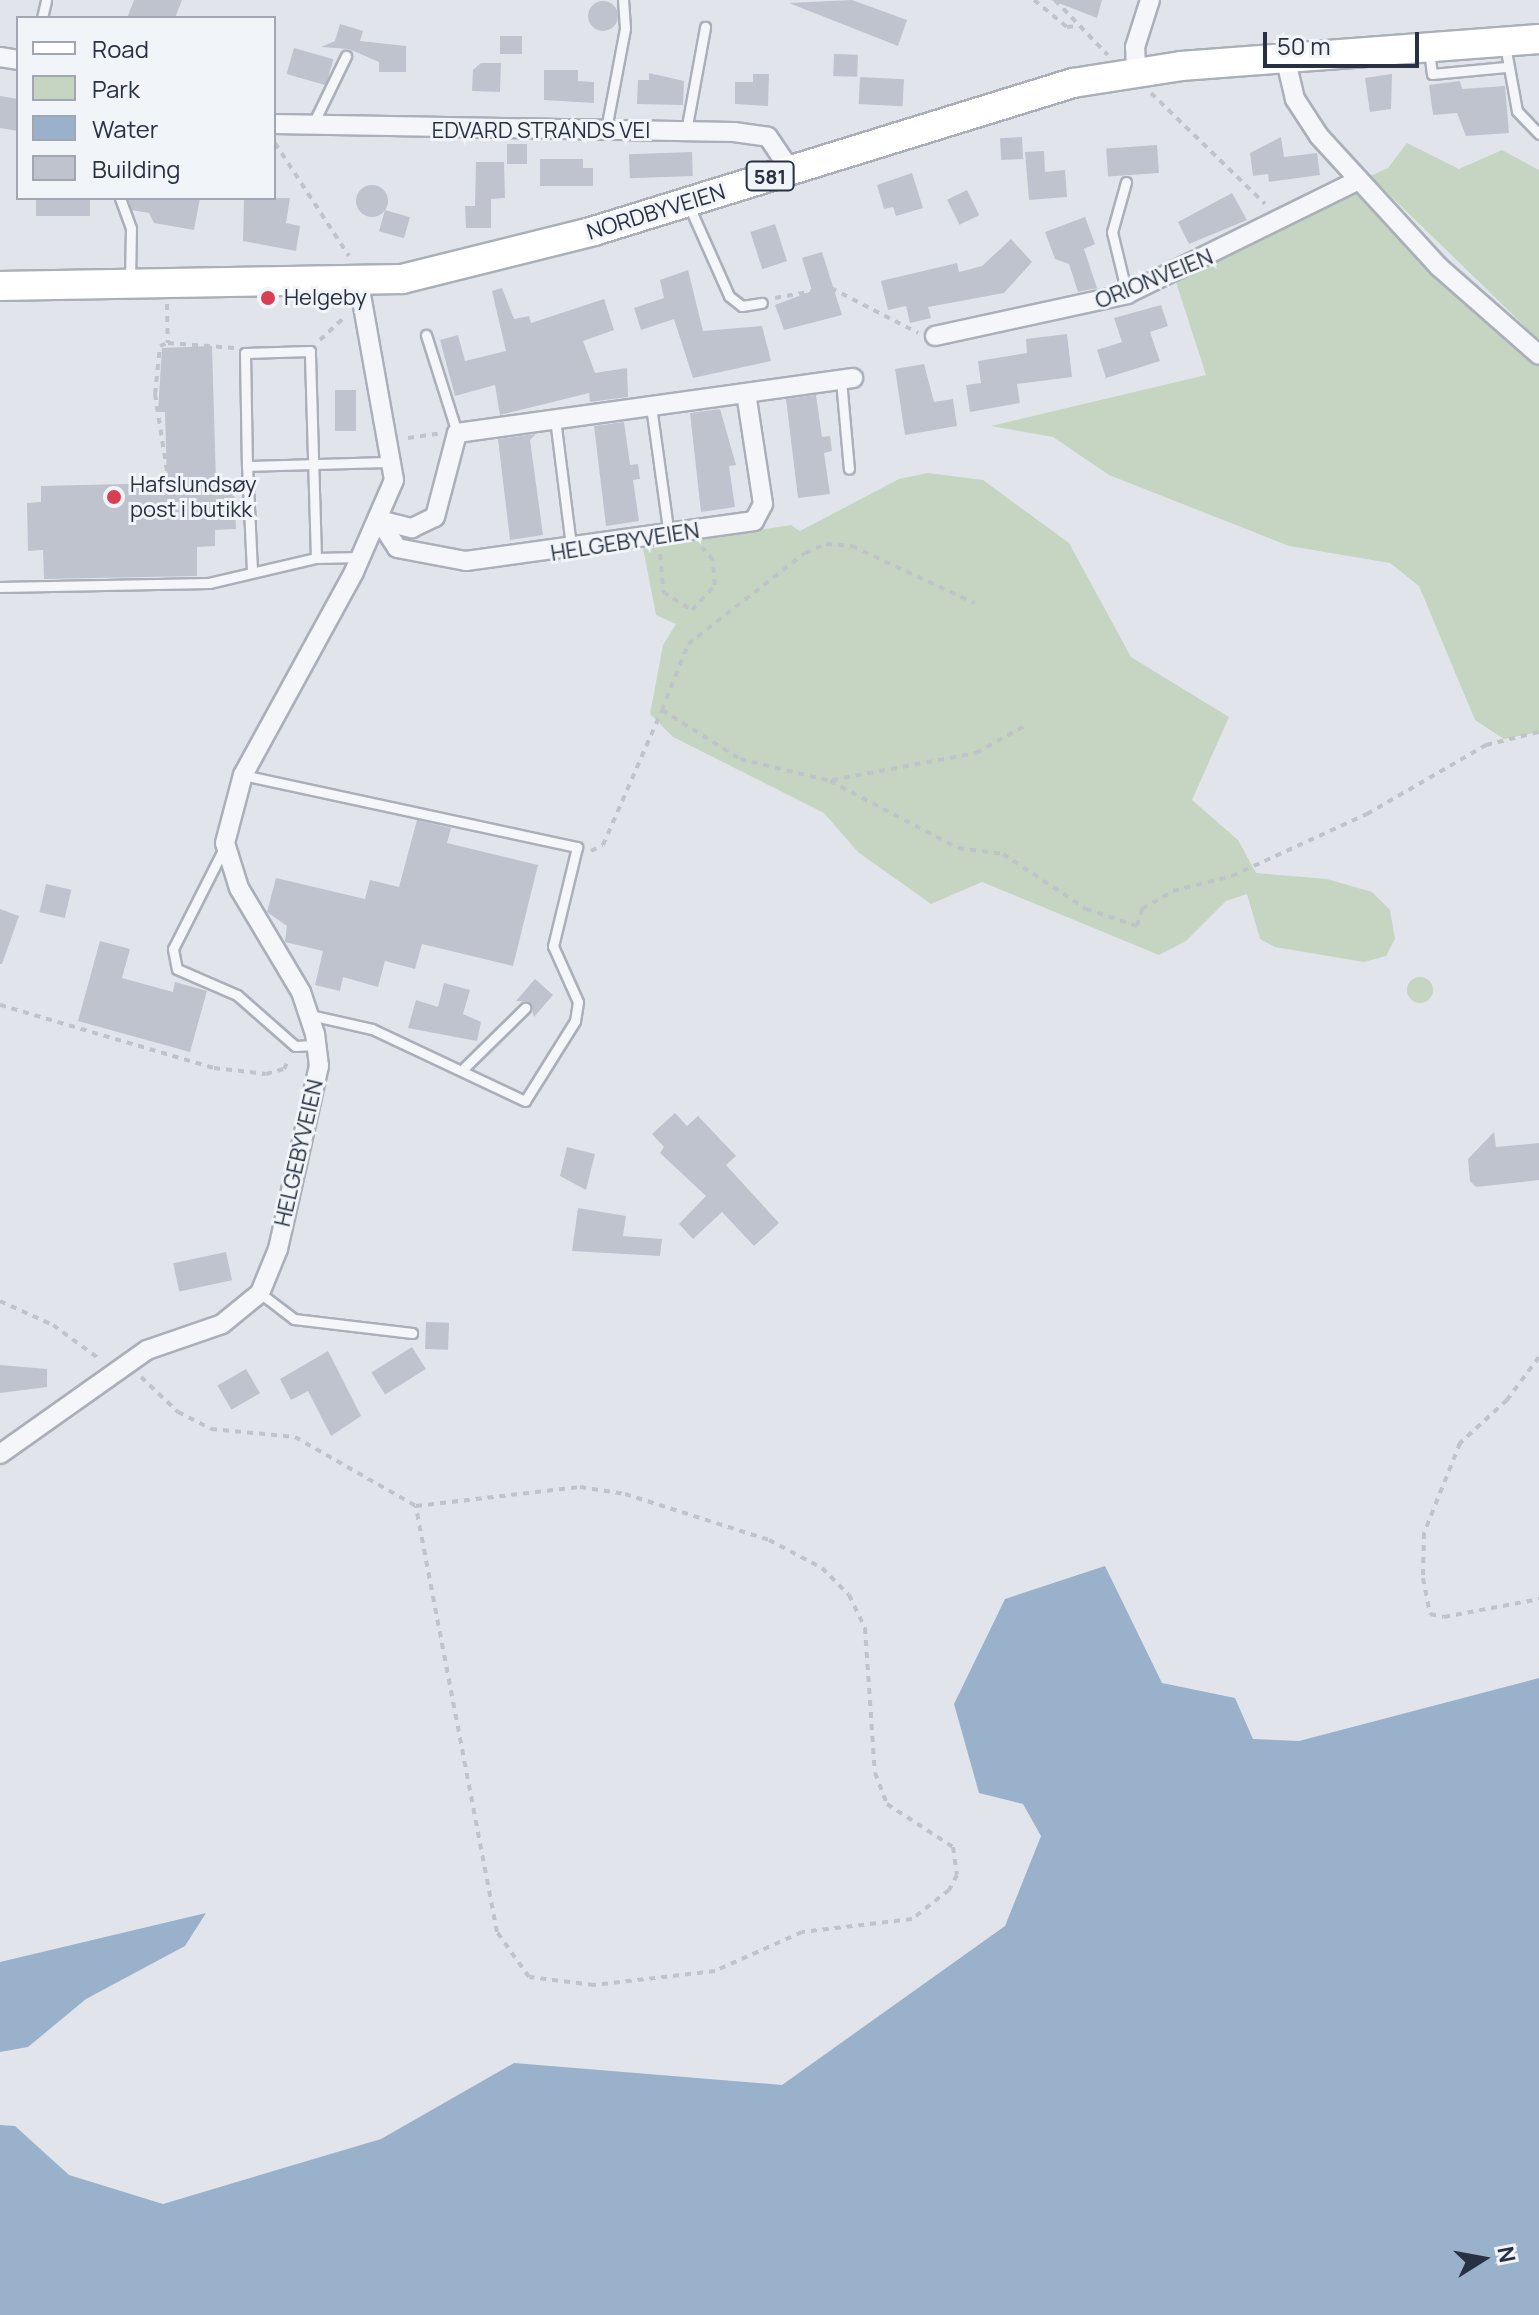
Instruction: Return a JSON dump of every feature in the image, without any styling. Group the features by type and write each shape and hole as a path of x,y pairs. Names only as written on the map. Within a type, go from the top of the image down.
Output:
{"main road":[{"name":"NORDBYVEIEN","path":"0,286 359,290 490,260 688,202 1037,92 1136,71 1285,57 1428,46 1506,54 1539,39"}],"street":[{"path":"1136,71 1135,47 1150,0"},
{"path":"1285,57 1306,116 1359,180 1439,267 1539,355"},
{"name":"EDVARD STRANDS VEI","path":"276,124 606,133 686,131 767,137 790,170"},
{"name":"ORIONVEIEN","path":"935,336 1127,294 1359,180"},
{"path":"225,843 243,775 379,520 395,462 359,290"},
{"path":"379,520 412,528 435,517 457,433 847,379"},
{"name":"HELGEBYVEIEN","path":"379,520 397,548 444,560 679,538 763,514 746,393"},
{"name":"HELGEBYVEIEN","path":"0,1454 147,1350 222,1324 260,1293 278,1249 319,1066 310,1015 239,888 225,843"}],"lane":[{"path":"606,133 625,28 623,0"},
{"path":"686,131 705,27"},
{"path":"1506,54 1517,111 1539,134"},
{"path":"312,126 346,56"},
{"path":"1126,182 1112,232 1127,294"},
{"path":"121,200 131,228 130,286"},
{"path":"688,202 729,296 742,306 762,303"},
{"path":"426,335 457,433"},
{"path":"252,571 245,353 310,351 316,558"},
{"path":"847,379 849,469"},
{"path":"651,406 679,538"},
{"path":"555,419 571,550"},
{"path":"247,466 395,462"},
{"path":"0,587 209,583 316,558 361,557"},
{"path":"243,775 577,847 553,946 578,1002 575,1021 525,1101 464,1068 372,1029 310,1015"},
{"path":"225,843 205,897 173,949 177,969 237,995 295,1046 316,1045"},
{"path":"464,1068 525,1008"},
{"path":"260,1293 294,1319 412,1333"}],"path":[{"path":"1034,0 1067,27 1079,26"},
{"path":"1055,0 1110,56"},
{"path":"1136,71 1281,219"},
{"path":"276,144 348,252 359,290 310,351"},
{"path":"762,303 831,288 890,322 935,336"},
{"path":"167,298 168,343"},
{"path":"167,471 155,394 160,346 168,343 224,342 245,353"},
{"path":"408,438 457,433"},
{"path":"679,538 707,550 716,575 709,598 686,611 667,597 657,571 660,553 679,538"},
{"path":"577,847 593,851 603,845 688,644 826,544 852,546 974,603"},
{"path":"662,710 740,759 830,781 958,848 1003,854 1086,909 1137,926 1142,909 1173,891 1232,876 1367,814 1486,745 1539,732"},
{"path":"830,781 976,753 1028,724"},
{"path":"0,1005 243,1073 284,1069 295,1046"},
{"path":"0,1301 53,1325 124,1367 147,1389 211,1429 295,1437 416,1506 580,1487 625,1494 769,1540 822,1568 849,1595 865,1628 875,1773 887,1804 953,1847 957,1875 949,1890 912,1919 802,1932 715,1971 594,1985 529,1977 497,1932 416,1506"},
{"path":"1539,1357 1507,1400 1460,1443 1424,1533 1423,1578 1430,1614 1444,1617 1539,1599"}],"green space":[{"path":"1407,143 1459,169 1502,150 1539,170 1539,340 1370,176 1388,168"},
{"path":"1359,180 1539,355 1539,732 1504,739 1475,720 1419,586 1390,563 1289,546 1109,475 1053,437 991,426 1206,375 1174,276"},
{"path":"928,473 983,480 1069,543 1131,657 1229,717 1192,800 1238,840 1256,873 1327,879 1372,892 1390,910 1395,939 1386,956 1364,962 1275,947 1260,939 1247,894 1226,901 1186,941 1159,955 982,882 931,904 858,852 824,813 673,737 650,714 663,645 676,624 656,615 643,548 791,525 800,531 899,479"},
{"path":"1420,977 1429,981 1433,990 1429,999 1420,1003 1411,999 1407,990 1411,981"}],"water":[{"path":"1105,1566 1162,1683 1235,1698 1253,1739 1299,1741 1539,1678 1539,2315 0,2315 0,2125 15,2126 69,2175 163,2204 381,2139 514,2063 782,2085 1005,1926 1041,1836 1023,1804 979,1793 954,1704 1005,1599"},
{"path":"206,1913 185,1946 86,1999 28,2047 0,2052 0,1962"}],"building":[{"path":"134,0 182,0 176,16 128,16"},
{"path":"852,0 907,20 898,46 789,3"},
{"path":"1051,0 1102,0 1097,18"},
{"path":"603,1 614,5 618,16 614,27 603,31 592,27 588,16 592,5"},
{"path":"340,24 363,31 360,41 406,46 406,72 379,72 379,62 349,49 321,47 335,41"},
{"path":"500,36 522,36 522,54 500,54"},
{"path":"294,48 333,59 326,85 287,74"},
{"path":"834,54 858,55 857,77 833,76"},
{"path":"481,63 501,63 500,92 472,91 473,70"},
{"path":"544,70 578,70 578,81 594,82 594,103 544,100"},
{"path":"649,73 684,81 683,105 637,104 638,80 649,80"},
{"path":"753,74 769,74 768,106 735,104 735,82 753,82"},
{"path":"1392,74 1391,109 1370,112 1365,78"},
{"path":"860,77 904,79 903,106 859,104"},
{"path":"1460,81 1462,89 1505,86 1509,133 1466,136 1457,113 1433,115 1429,85"},
{"path":"0,96 16,99 16,131 0,128"},
{"path":"1022,137 1023,159 1001,160 1000,138"},
{"path":"1281,137 1284,157 1317,153 1320,175 1269,182 1268,174 1253,176 1250,153"},
{"path":"507,144 527,144 527,164 507,164"},
{"path":"1157,145 1159,173 1108,176 1106,149"},
{"path":"1044,151 1045,172 1065,170 1067,197 1029,200 1025,152"},
{"path":"692,152 693,176 630,178 629,154"},
{"path":"540,159 583,159 583,168 593,168 593,186 540,186"},
{"path":"476,162 504,162 505,198 491,199 491,228 466,228 465,206 475,206"},
{"path":"912,173 923,208 896,216 893,207 884,209 877,185"},
{"path":"372,185 383,190 388,201 383,212 372,217 361,212 356,201 361,190"},
{"path":"967,190 979,215 960,225 947,200"},
{"path":"1232,193 1247,220 1189,244 1178,222"},
{"path":"290,198 286,223 300,226 296,251 243,241 244,200"},
{"path":"36,200 90,200 90,216 36,216"},
{"path":"129,200 200,200 194,230 154,223 149,213 132,210"},
{"path":"385,210 410,217 404,238 379,231"},
{"path":"1085,217 1095,244 1084,249 1097,288 1078,292 1069,264 1055,259 1045,232"},
{"path":"775,224 787,261 762,269 750,232"},
{"path":"1011,239 1032,262 1004,293 928,307 931,318 910,323 906,306 888,310 881,281 957,263 959,272 982,266"},
{"path":"822,252 842,315 784,330 775,305 812,291 802,258"},
{"path":"688,270 703,331 762,326 771,361 693,378 674,319 641,330 634,308 664,298 660,280"},
{"path":"502,288 514,319 529,316 531,323 604,299 614,330 583,341 595,373 627,368 628,397 590,402 589,393 500,415 495,385 455,396 440,340 458,335 465,361 506,351 492,291"},
{"path":"1161,305 1168,326 1150,332 1160,361 1106,378 1097,350 1122,342 1114,318"},
{"path":"1067,334 1072,377 1017,384 1020,403 970,412 966,385 981,383 978,361 1027,353 1026,339"},
{"path":"212,346 216,481 234,481 236,529 215,530 215,546 197,547 197,576 44,579 43,550 28,551 27,503 41,502 41,486 167,483 165,412 158,412 162,348"},
{"path":"924,364 934,402 953,399 957,426 905,435 895,369"},
{"path":"335,390 356,390 356,431 335,431"},
{"path":"816,395 822,437 830,436 832,451 824,453 830,494 798,498 786,399"},
{"path":"720,409 736,465 729,466 735,507 701,512 690,413"},
{"path":"624,422 630,465 638,464 640,479 633,480 639,521 606,526 594,426"},
{"path":"536,434 530,440 543,535 510,540 498,439"},
{"path":"417,820 451,828 447,843 538,865 513,966 422,944 415,969 385,961 378,987 343,977 340,991 315,985 323,951 285,942 287,926 267,912 276,878 365,899 370,880 399,887"},
{"path":"46,884 71,890 65,918 39,912"},
{"path":"0,909 19,916 2,964 0,964"},
{"path":"100,941 130,949 122,978 173,992 175,982 207,991 190,1052 78,1021"},
{"path":"535,979 553,995 534,1017 530,1002 516,1001"},
{"path":"444,983 470,990 463,1014 481,1022 477,1041 408,1028 416,1000 438,1007"},
{"path":"675,1113 687,1126 698,1116 736,1156 726,1165 779,1223 754,1246 722,1212 693,1239 679,1224 706,1196 660,1153 664,1147 652,1134"},
{"path":"1494,1132 1496,1147 1539,1143 1539,1180 1476,1187 1470,1181 1468,1159"},
{"path":"567,1147 595,1154 586,1190 560,1176"},
{"path":"578,1208 626,1216 623,1236 662,1239 660,1256 572,1251"},
{"path":"226,1252 232,1280 179,1292 173,1263"},
{"path":"426,1322 449,1323 448,1350 425,1349"},
{"path":"412,1347 426,1369 385,1394 371,1372"},
{"path":"328,1351 361,1416 331,1436 308,1391 291,1400 280,1379"},
{"path":"0,1365 47,1369 47,1387 0,1393"},
{"path":"246,1369 260,1393 231,1410 217,1386"}],"place":[{"name":"Helgeby","path":"268,298"},
{"name":"Hafslundsøy post i butikk","path":"114,497"}]}
